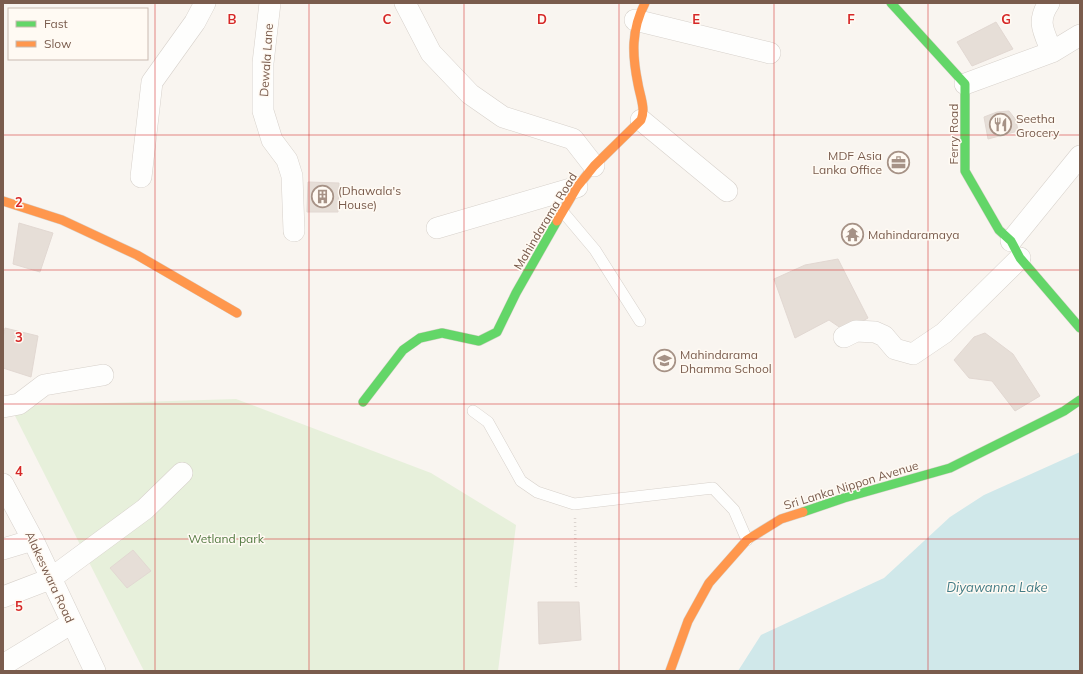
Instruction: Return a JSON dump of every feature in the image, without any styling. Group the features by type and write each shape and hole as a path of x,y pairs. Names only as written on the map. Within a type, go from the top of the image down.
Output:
{"street":[{"path":"141,177 152,82 195,22 205,3"},
{"name":"Dewala Lane","path":"270,3 263,63 263,111 272,140 287,160 292,176 294,231"},
{"path":"405,3 431,53 470,94 503,117 573,139 594,166"},
{"path":"891,3 966,84 1052,52 1080,35"},
{"path":"1050,3 1044,10 1041,23 1052,52"},
{"path":"727,191 641,120 644,113 633,54 637,10 770,54"},
{"name":"Ferry Road","path":"966,84 965,171 999,230 1080,328"},
{"name":"Mahindarama Road","path":"363,402 403,350 420,338 442,333 479,341 497,332 516,294 577,187 594,166 641,120"},
{"path":"844,337 856,331 874,332 884,336 895,349 913,354 944,333 1016,250 1080,156"},
{"path":"437,228 577,187"},
{"path":"3,201 62,220 137,255 237,313"},
{"path":"3,407 19,404 44,385 103,375"},
{"name":"Sri Lanka Nippon Avenue","path":"670,671 688,621 709,583 747,540 781,519 844,498 950,468 1064,412 1080,400"},
{"path":"3,597 50,579 145,509 182,473"},
{"name":"Alakeswara Road","path":"3,484 33,540 72,623 92,670"},
{"path":"3,549 33,540"},
{"path":"3,665 72,623"}],"lane":[{"path":"563,212 595,250 640,321"},
{"path":"473,411 488,422 522,481 537,492 574,504 713,488 734,510 747,540"}],"path":[{"path":"574,504 576,589"}],"green space":[{"name":"Wetland park","path":"236,399 431,473 516,525 498,671 144,671 10,406"}],"water":[{"name":"Diyawanna Lake","path":"1080,452 1080,671 738,671 761,635 884,578 950,517 984,495"}],"building":[{"path":"996,22 1013,49 972,66 957,42"},
{"name":"Seetha Grocery","path":"1009,111 1016,120 1018,131 988,139 984,117 997,112"},
{"name":"(Dhawala's House)","path":"308,182 339,183 338,212 307,212"},
{"path":"19,223 53,233 40,272 13,264"},
{"path":"838,259 868,318 845,331 829,320 795,338 774,279 805,265"},
{"path":"5,328 38,336 31,377 3,368 3,337"},
{"path":"985,333 1013,354 1040,396 1015,411 992,381 969,378 954,360 974,337"},
{"path":"133,550 151,571 127,588 110,568"},
{"path":"538,602 579,602 581,640 539,644"}],"traffic: fast":[{"path":"891,3 965,84 965,171 999,230 1011,241 1020,258 1080,328"},
{"path":"363,402 403,350 420,338 442,333 479,341 497,332 516,293 557,221"},
{"path":"803,512 844,498 950,468 1064,411 1080,400"}],"traffic: slow":[{"path":"557,221 577,187 594,166 641,120 643,107 636,73 634,43 637,23 645,3"},
{"path":"3,201 62,220 137,255 237,313"},
{"path":"670,671 688,621 709,583 747,540 781,519 803,512"}],"place":[{"name":"Seetha Grocery","path":"1001,125"},
{"name":"MDF Asia Lanka Office","path":"898,162"},
{"name":"(Dhawala's House)","path":"323,197"},
{"name":"Mahindaramaya","path":"852,234"},
{"name":"Mahindarama Dhamma School","path":"664,361"}]}
